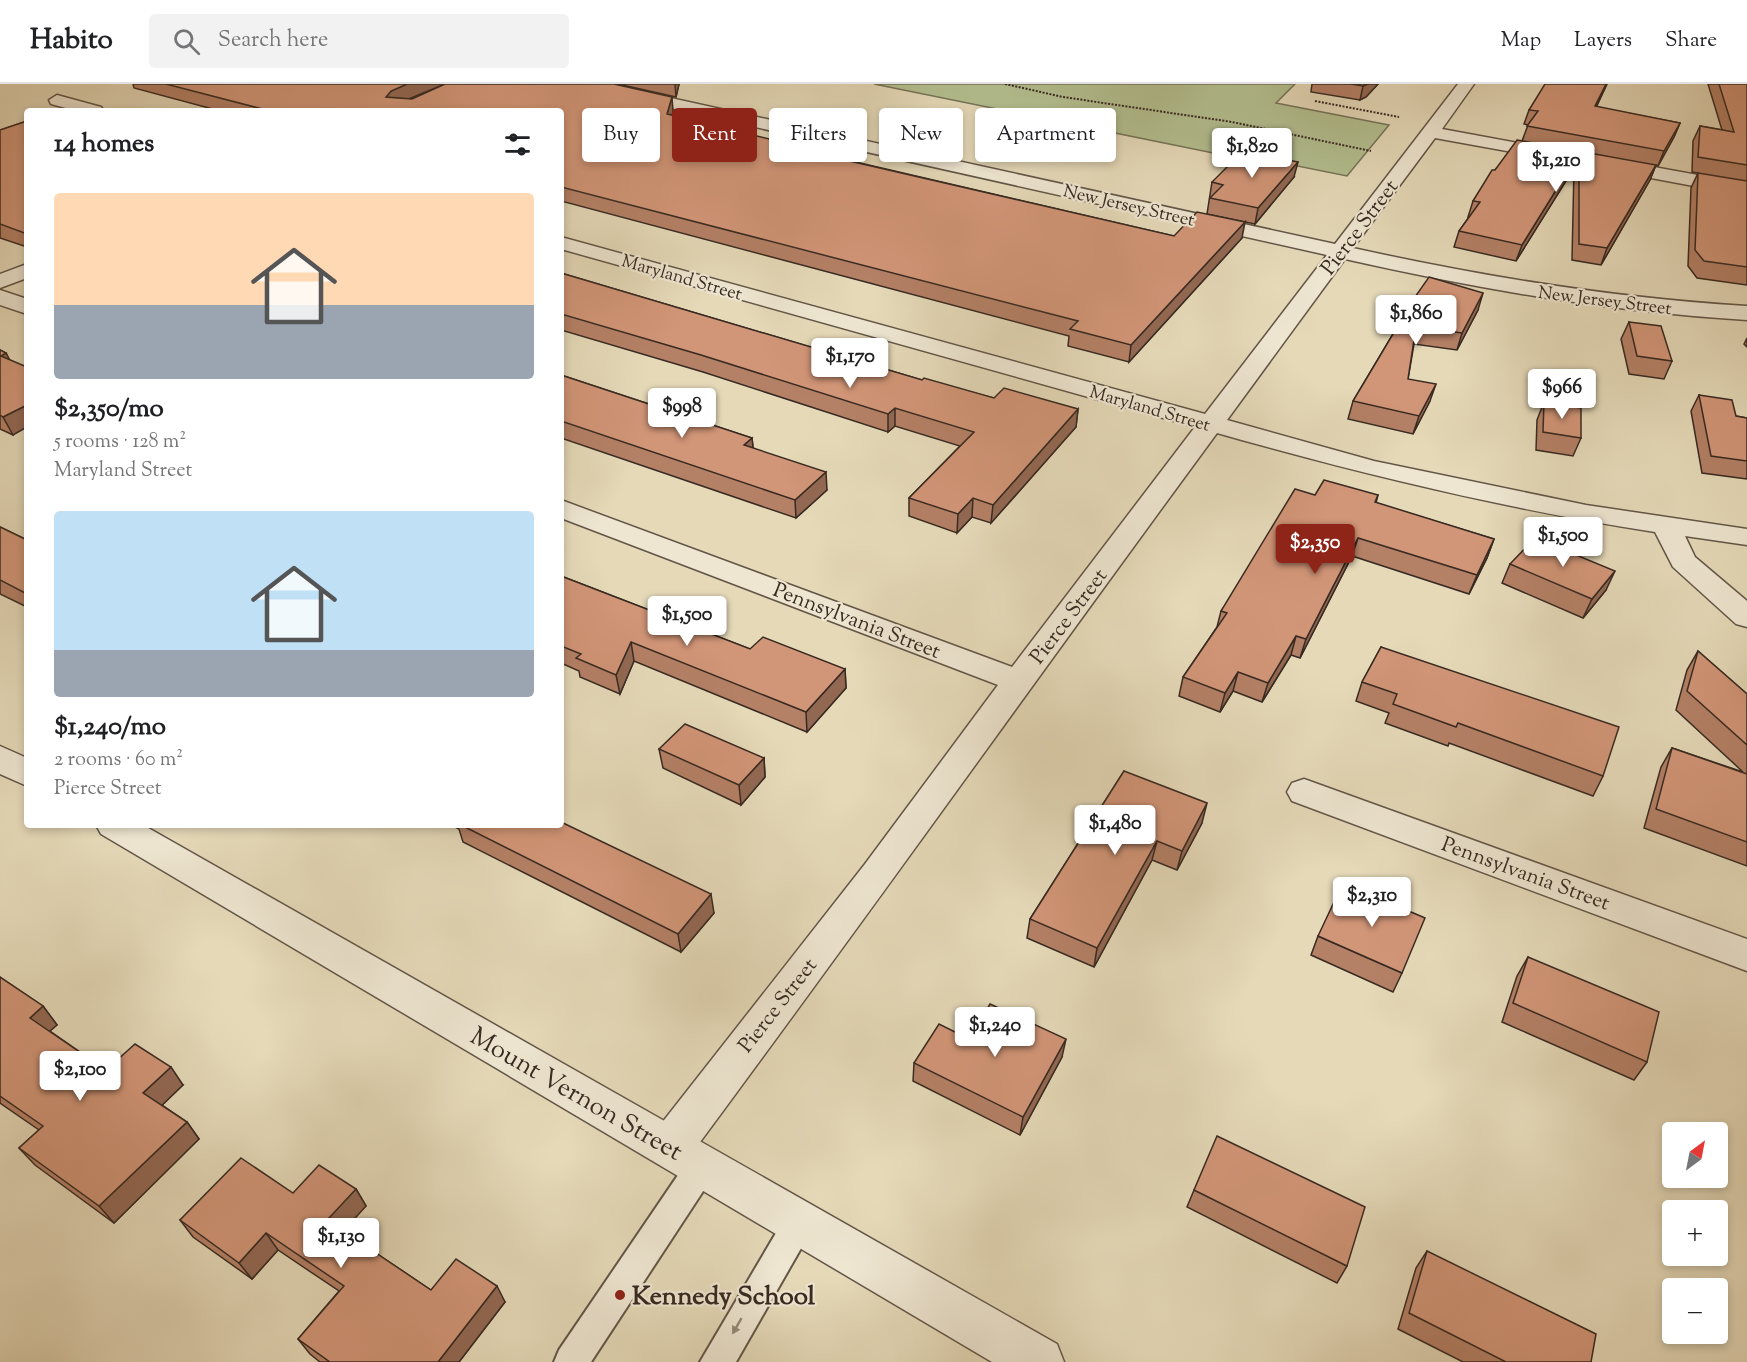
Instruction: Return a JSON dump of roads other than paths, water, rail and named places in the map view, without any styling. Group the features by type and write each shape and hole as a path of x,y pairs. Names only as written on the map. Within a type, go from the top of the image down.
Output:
{"street":[{"name":"New Jersey Street","path":"585,84 1340,252 1522,290 1602,301 1747,314"},
{"name":"Pierce Street","path":"686,1156 878,874 1018,681 1466,84"},
{"path":"57,100 85,108"},
{"path":"1431,132 1574,158"},
{"path":"1597,162 1747,190"},
{"name":"Maryland Street","path":"564,244 1212,425 1432,482 1666,526 1747,537"},
{"path":"0,282 24,271"},
{"path":"0,297 24,306"},
{"name":"Pennsylvania Street","path":"564,509 1018,681"},
{"path":"1666,526 1683,561 1747,617"},
{"path":"0,758 24,772"},
{"name":"Pennsylvania Street","path":"1304,792 1747,955"},
{"name":"Mount Vernon Street","path":"119,828 1039,1362"}],"lane":[{"path":"571,1362 686,1156"},
{"path":"717,1362 800,1222"}],"place":[{"name":"Kennedy School","path":"620,1295"}]}
